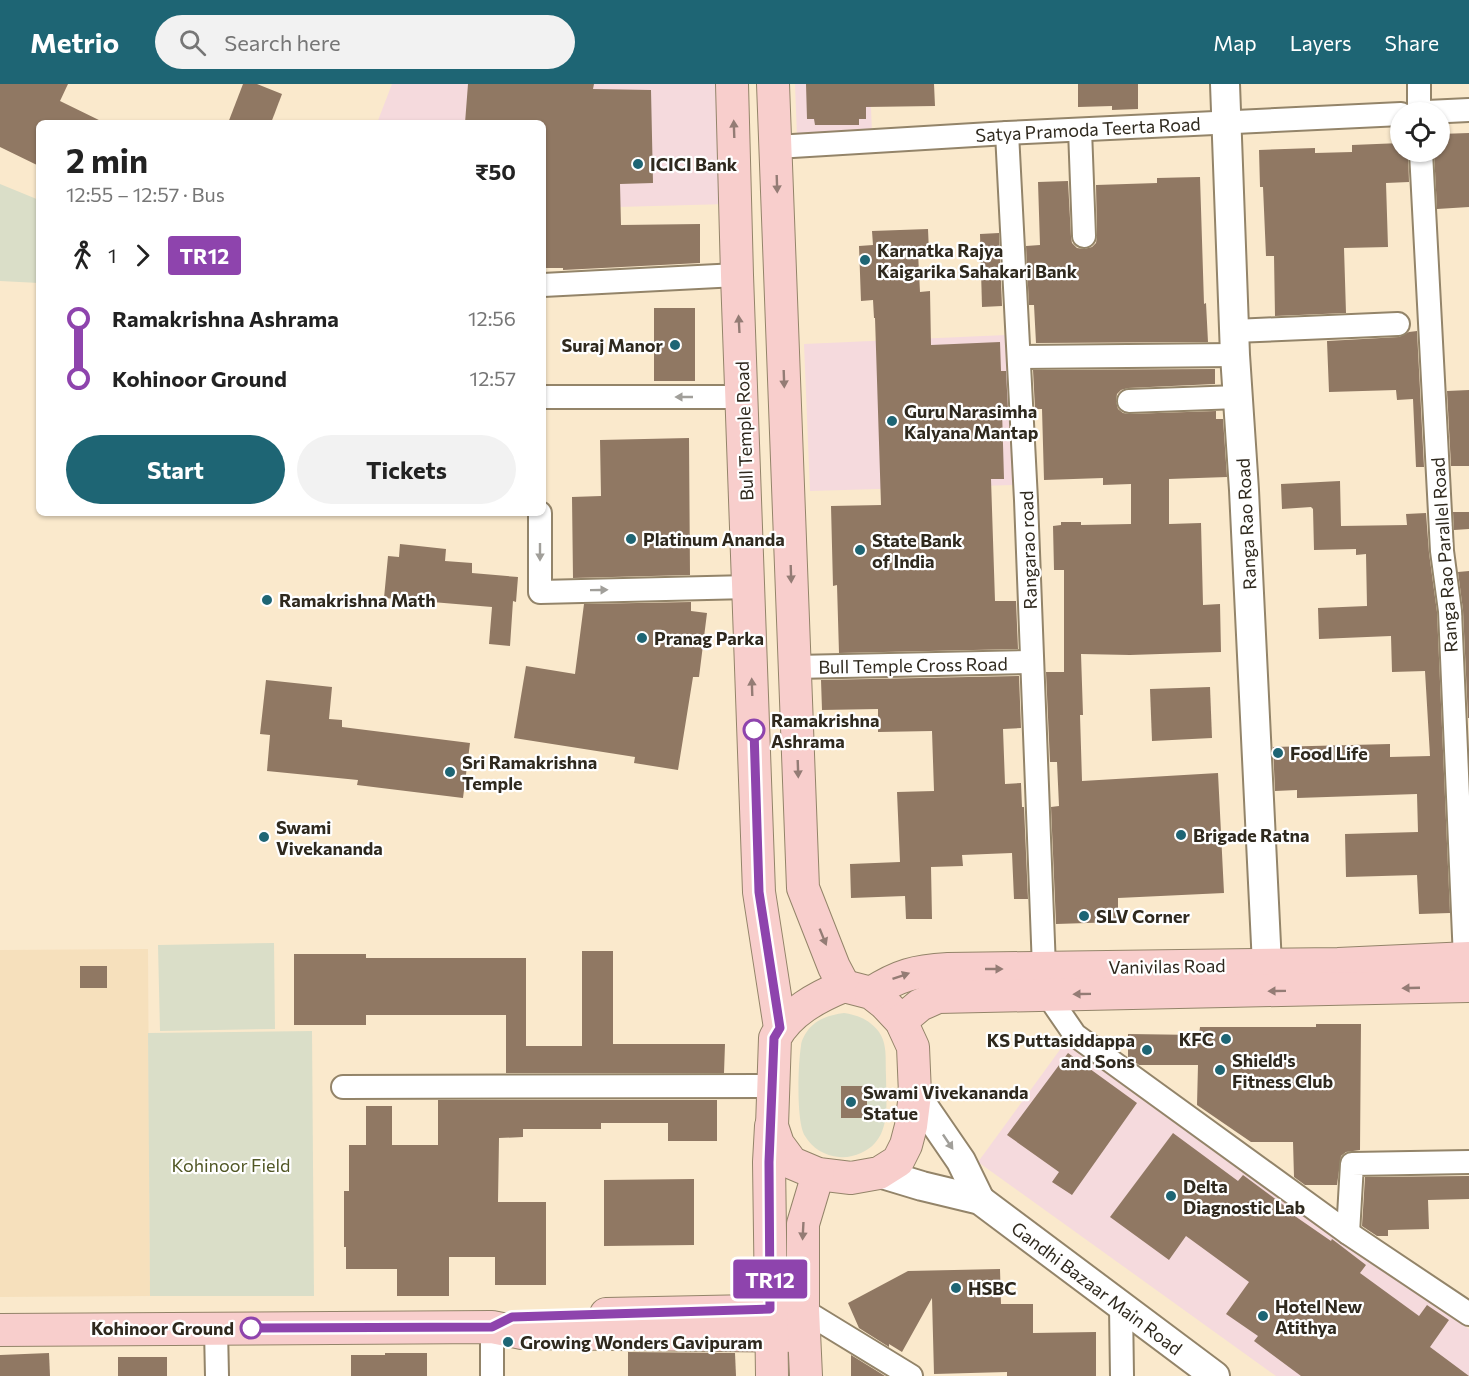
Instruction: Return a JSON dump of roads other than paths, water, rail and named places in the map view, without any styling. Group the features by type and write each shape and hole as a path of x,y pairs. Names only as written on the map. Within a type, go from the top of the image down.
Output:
{"main road":[{"name":"Bull Temple Road","path":"732,84 759,892 780,1028"},
{"path":"772,1126 778,1144 792,1163 818,1174 851,1178 879,1173 897,1161 906,1145 915,1094 913,1047 901,1021 885,1004 857,990 834,967 803,888 773,84"},
{"name":"Vanivilas Road","path":"857,990 909,973 948,969 1047,981 1267,965 1338,964 1468,968"},
{"path":"901,1021 920,1005 938,997 1047,981 1336,990 1468,968"},
{"path":"772,1376 769,1162 774,1038 780,1028 805,1006 825,994 857,990"},
{"path":"806,1376 803,1323 803,1224 818,1174"},
{"path":"0,1330 492,1327 512,1317 803,1323"}],"street":[{"name":"Ranga Rao Road","path":"1225,84 1235,343 1267,965"},
{"path":"1419,84 1419,102"},
{"path":"1450,111 1469,111"},
{"name":"Satya Pramoda Teerta Road","path":"776,147 1390,115"},
{"path":"1080,130 1084,236"},
{"name":"Rangarao road","path":"1007,133 1020,357 1047,981"},
{"name":"Ranga Rao Parallel Road","path":"1422,162 1442,551 1459,611 1468,968"},
{"path":"546,285 737,274"},
{"path":"1020,357 1235,343 1398,324"},
{"path":"546,396 743,397"},
{"path":"1129,401 1238,397"},
{"path":"540,516 540,592 749,587"},
{"name":"Bull Temple Cross Road","path":"795,668 1032,663"},
{"path":"1047,981 1053,1003 1075,1035 1348,1233 1469,1314"},
{"path":"343,1087 773,1086"},
{"path":"915,1094 961,1161 980,1200"},
{"path":"1348,1233 1352,1164 1469,1162"},
{"path":"879,1173 980,1200"},
{"name":"Gandhi Bazaar Main Road","path":"980,1200 1215,1376"},
{"path":"1121,1306 1122,1376"},
{"path":"803,1323 912,1376"},
{"path":"492,1327 492,1376"},
{"path":"216,1329 217,1376"}],"place":[{"name":"ICICI Bank","path":"638,164"},
{"name":"Karnatka Rajya Kaigarika Sahakari Bank","path":"865,260"},
{"name":"Suraj Manor","path":"675,345"},
{"name":"Guru Narasimha Kalyana Mantap","path":"892,421"},
{"name":"Platinum Ananda","path":"631,539"},
{"name":"State Bank of India","path":"860,550"},
{"name":"Ramakrishna Math","path":"267,600"},
{"name":"Pranag Parka","path":"642,638"},
{"name":"Ramakrishna Ashrama","path":"754,730"},
{"name":"Food Life","path":"1278,753"},
{"name":"Sri Ramakrishna Temple","path":"450,772"},
{"name":"Brigade Ratna","path":"1181,835"},
{"name":"Swami Vivekananda","path":"264,837"},
{"name":"SLV Corner","path":"1084,916"},
{"name":"KFC","path":"1226,1039"},
{"name":"KS Puttasiddappa and Sons","path":"1147,1050"},
{"name":"Shield's Fitness Club","path":"1220,1070"},
{"name":"Swami Vivekananda Statue","path":"851,1102"},
{"name":"Delta Diagnostic Lab","path":"1171,1196"},
{"name":"HSBC","path":"956,1288"},
{"name":"Hotel New Atithya","path":"1263,1316"},
{"name":"Kohinoor Ground","path":"251,1328"},
{"name":"Growing Wonders Gavipuram","path":"508,1342"}],"park label":[{"name":"Kohinoor Field","path":"231,1165"}]}
